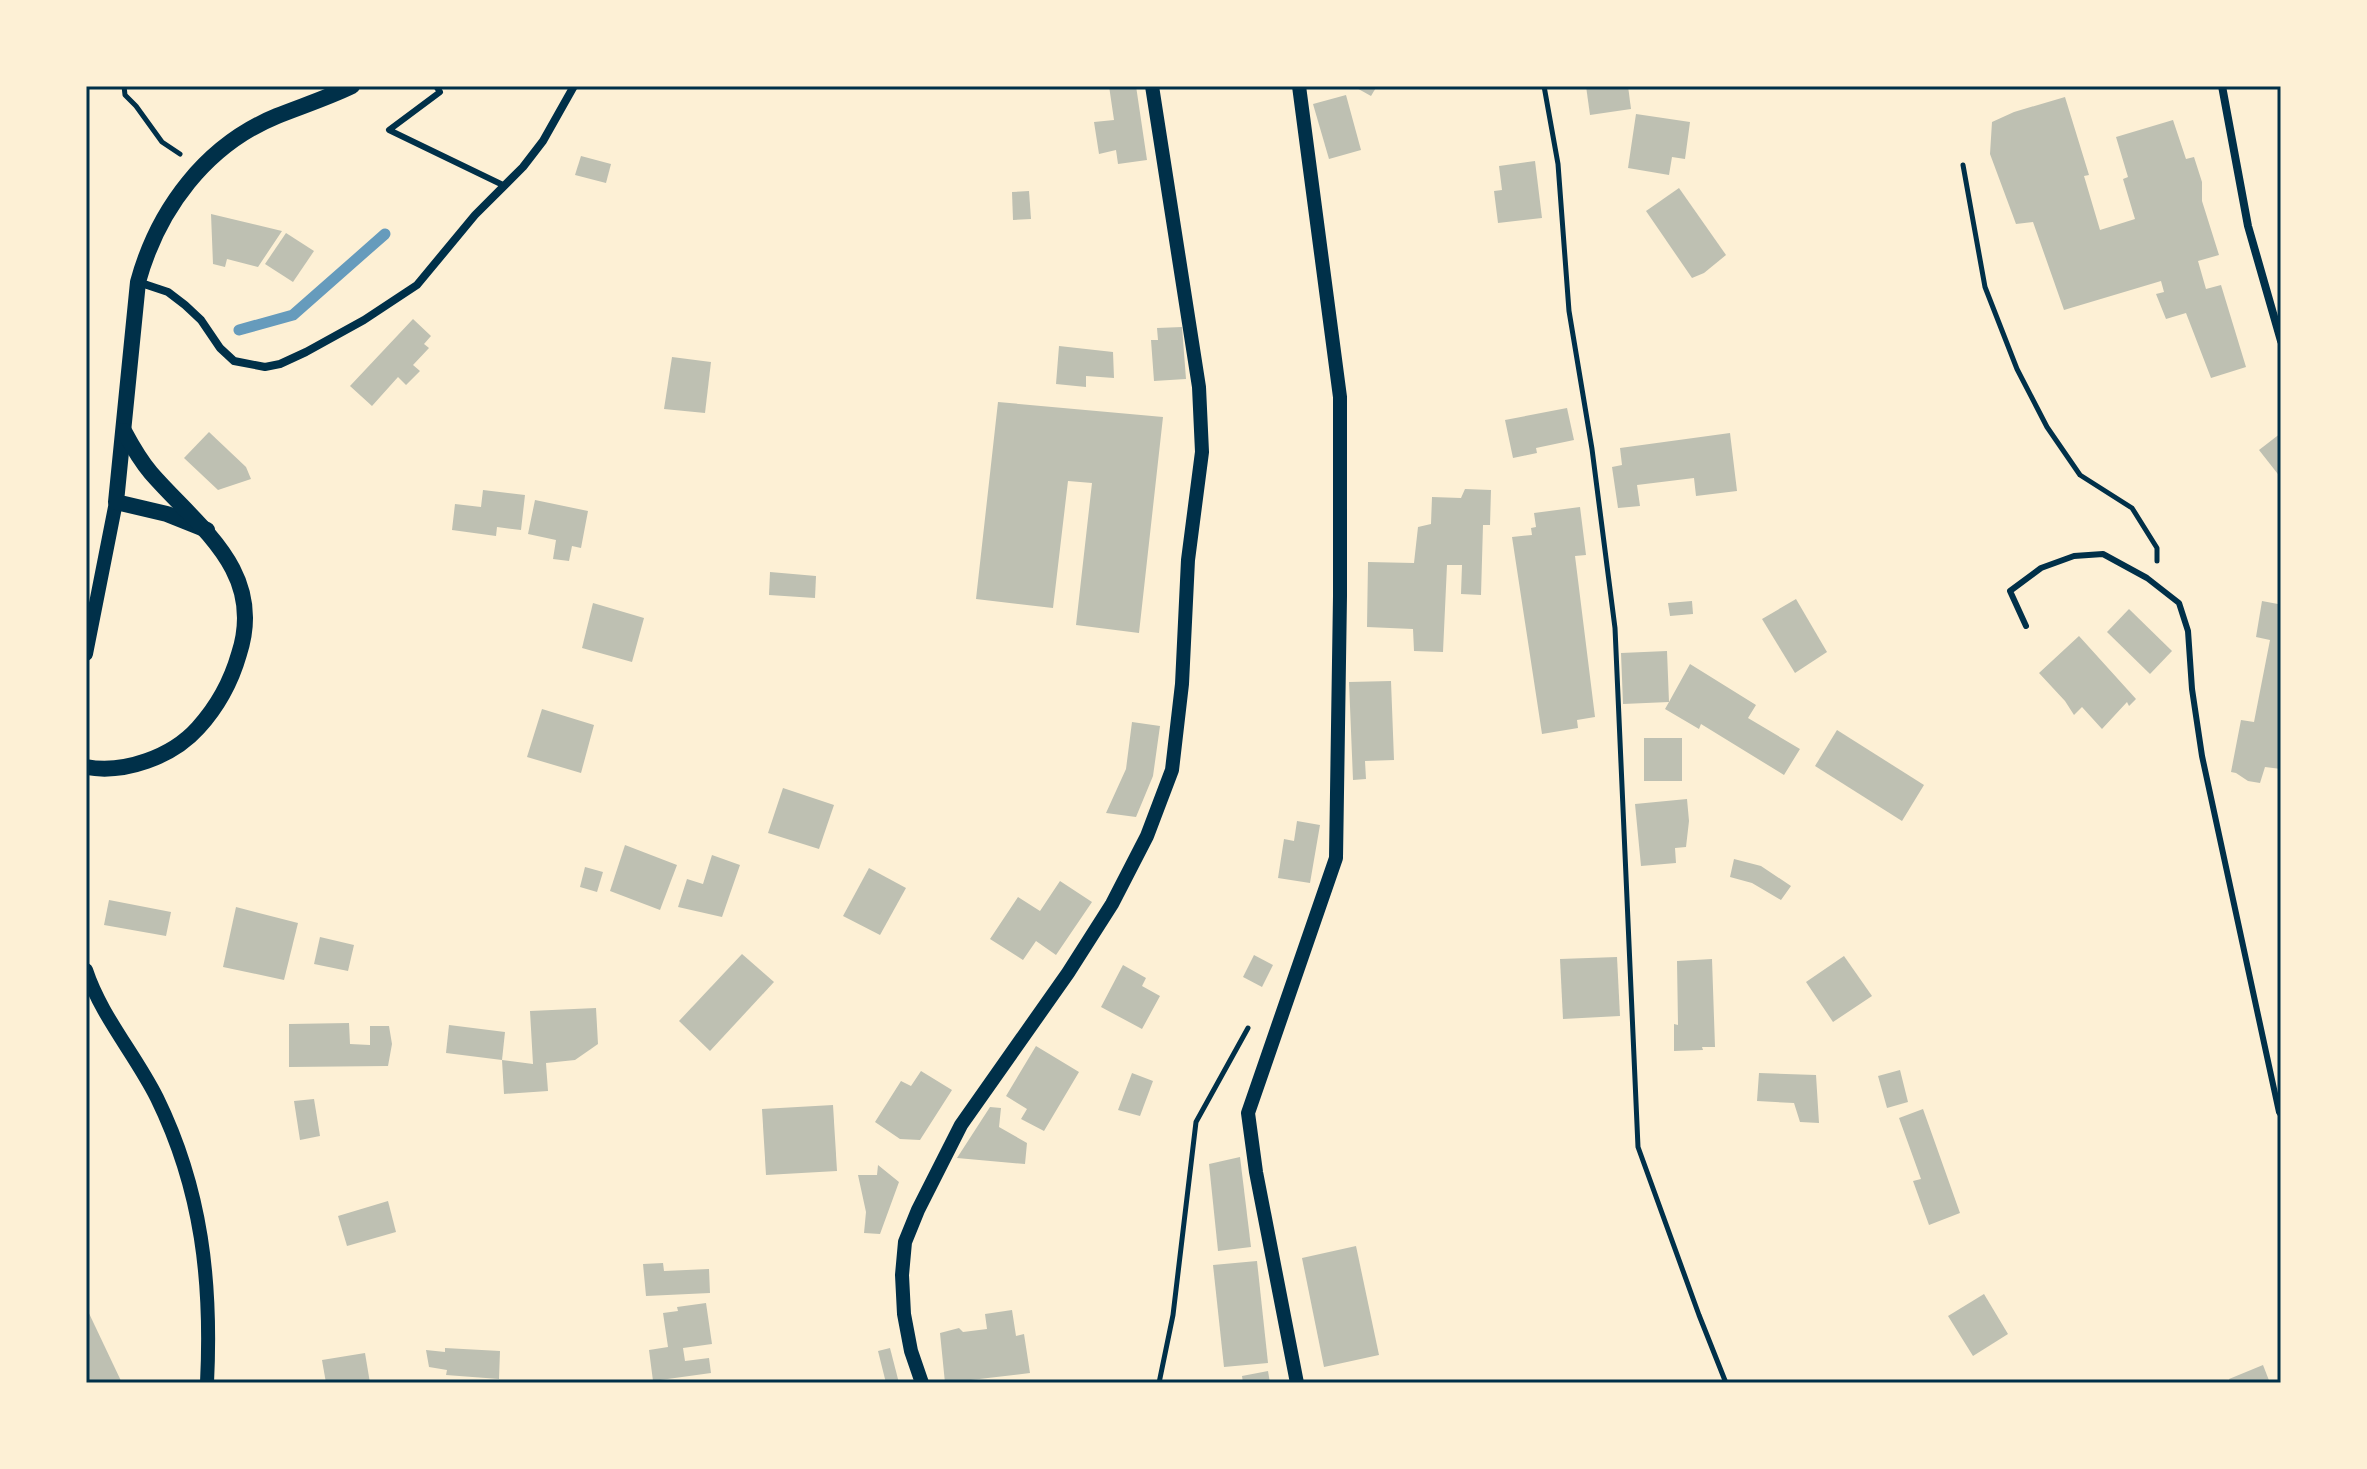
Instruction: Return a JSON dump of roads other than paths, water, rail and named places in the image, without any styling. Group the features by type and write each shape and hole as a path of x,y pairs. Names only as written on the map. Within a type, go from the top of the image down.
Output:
{"main road":[{"path":"207,530 167,514 116,502 138,282 146,252 162,221 199,168 229,142 274,117 327,99 352,86"},
{"path":"86,767 131,766 163,754 193,734 213,712 232,676 246,633 244,602 235,573 222,548 150,471 124,431"}],"street":[{"path":"138,282 168,292 185,305 234,361 265,367 280,364 364,320 417,285 467,224 523,167 543,141 574,86"},
{"path":"922,1383 911,1351 904,1314 902,1275 905,1242 918,1210 961,1125 1068,973 1112,904 1147,836 1172,770 1182,684 1188,560 1202,452 1199,387 1152,86"},
{"path":"1297,1383 1256,1172 1248,1113 1336,858 1340,397 1299,86"},
{"path":"2222,86 2248,226 2281,341"},
{"path":"86,654 116,502"},
{"path":"86,970 112,1023 156,1097 185,1167 203,1240 210,1328 207,1383"}],"lane":[{"path":"436,86 440,92 389,130 505,186"},
{"path":"2026,626 2010,591 2041,568 2074,556 2103,554 2147,578 2179,603 2188,631 2192,689 2202,756 2281,1115"}],"waterway":[{"path":"239,330 293,315 385,234"}]}
